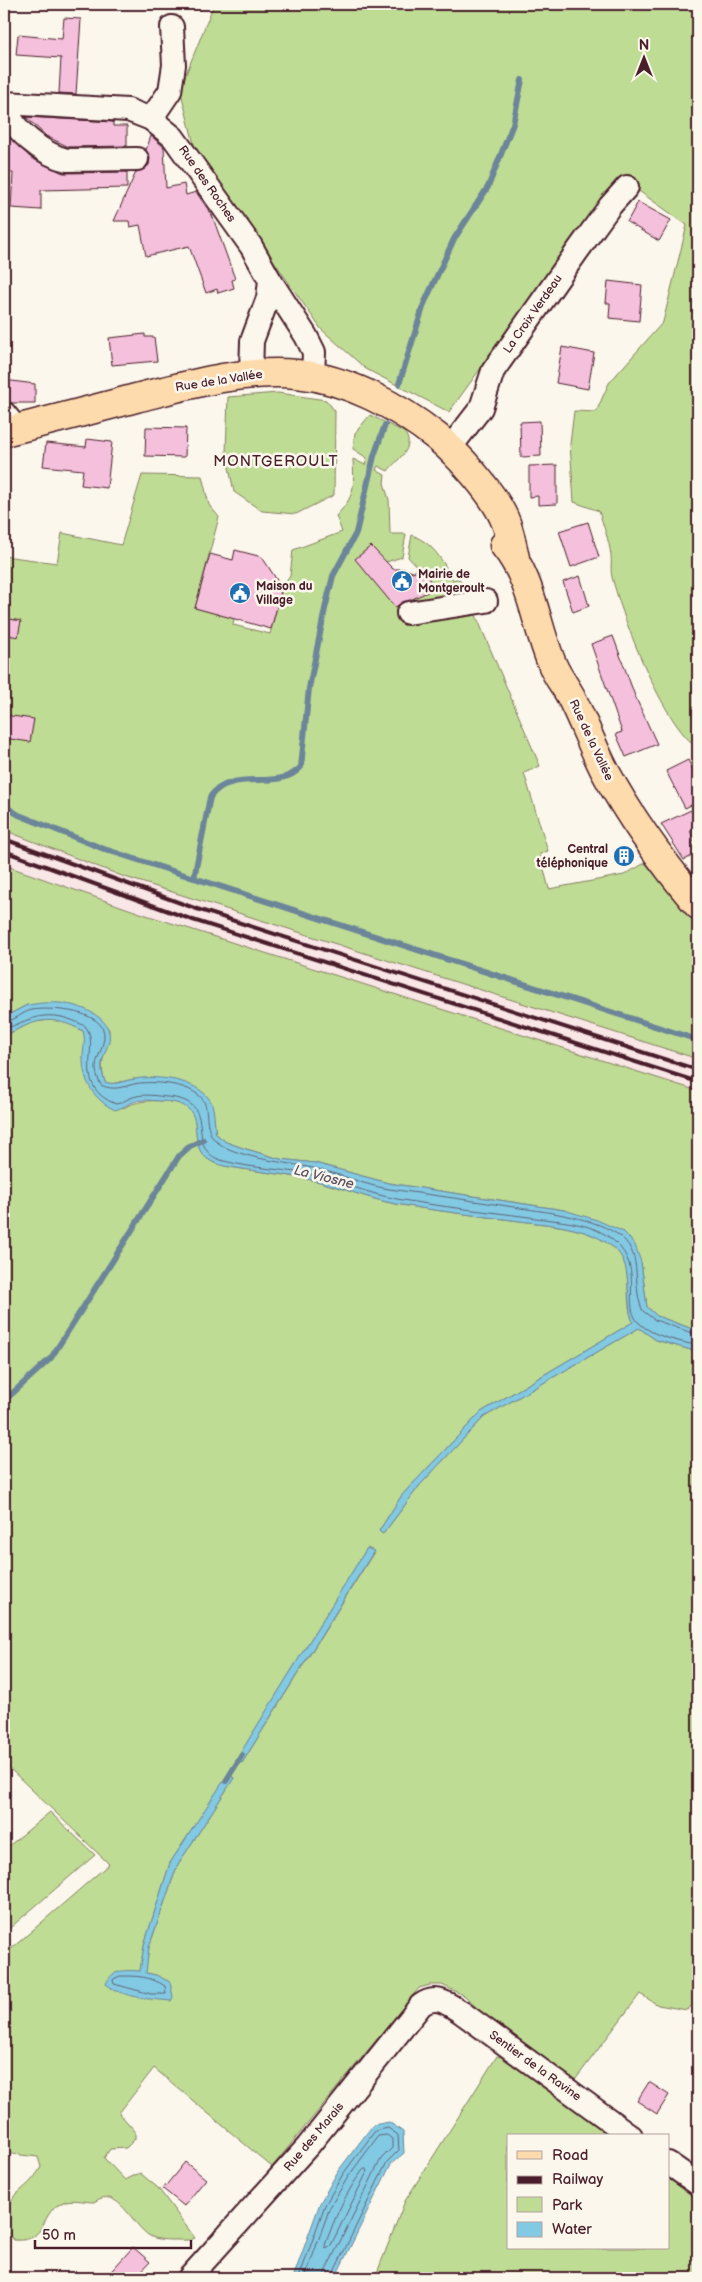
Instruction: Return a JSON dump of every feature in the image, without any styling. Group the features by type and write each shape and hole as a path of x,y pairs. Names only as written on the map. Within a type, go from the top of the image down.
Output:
{"main road":[{"name":"Rue de la Vallée","path":"8,424 178,387 251,374 280,373 313,377 352,388 386,404 429,431 450,448 470,472 482,511 494,531 515,558 532,596 538,628 554,668 570,694 605,770 644,836 698,905"}],"street":[{"path":"151,119 170,90 174,65 172,27"},
{"path":"5,104 13,123 41,150 57,158 67,160 137,159"},
{"name":"Rue des Roches","path":"5,104 128,110 151,119 182,146 251,246 270,280 311,344 315,361 313,377"},
{"name":"La Croix Verdeau","path":"450,448 481,408 493,371 581,245 610,206 627,187"},
{"path":"251,374 252,341 268,298 270,280"},
{"path":"408,613 486,602"},
{"name":"Sentier de la Ravine","path":"437,1999 461,2012 628,2134"},
{"name":"Rue des Marais","path":"189,2278 308,2146 421,2005 429,2000 437,1999"},
{"path":"670,2164 698,2184"}],"shaded area":[{"path":"4,830 122,876 698,1059 698,1091 143,914 4,865"}],"green space":[{"path":"214,4 698,4 698,748 685,736 671,717 658,695 635,644 617,596 611,572 610,549 599,511 574,502 570,444 574,411 596,412 609,383 663,322 687,225 619,177 449,412 366,369 321,329 195,148 180,89"},
{"path":"278,393 326,400 335,411 334,495 296,514 262,511 234,492 226,453 228,397"},
{"path":"370,415 404,432 408,443 404,453 388,471 378,466 376,470 385,475 384,483 389,500 390,534 406,534 402,557 386,562 394,570 403,569 410,574 419,569 408,557 412,535 432,548 453,580 459,578 469,600 408,605 406,602 399,605 404,613 472,606 540,766 524,773 548,851 540,854 549,889 624,875 645,863 698,925 698,1059 122,876 4,830 4,556 57,563 62,533 121,545 142,475 202,476 209,505 219,517 195,608 234,618 233,625 270,634 282,588 290,576 293,550 342,532 336,516 343,509 352,490 354,477 353,459 365,465 367,458 353,449 355,433"},
{"path":"4,865 143,914 698,1091 698,1331 657,1316 647,1307 641,1262 564,1210 388,1183 315,1163 280,1159 243,1148 226,1142 216,1134 212,1107 134,1079 111,1084 105,1082 102,1067 109,1029 27,1005 4,1017"},
{"path":"64,1021 83,1031 86,1041 83,1058 123,1108 138,1102 163,1101 181,1104 191,1111 195,1121 197,1143 202,1153 212,1161 230,1167 316,1181 396,1204 553,1225 580,1231 593,1235 605,1242 622,1257 627,1275 630,1313 633,1322 481,1412 402,1495 379,1531 383,1534 420,1485 484,1417 639,1328 656,1340 698,1352 697,2001 687,2010 658,2005 640,1994 572,2084 503,2035 465,1996 442,1985 430,1985 419,1988 272,2167 154,2068 119,2113 135,2131 135,2139 126,2148 110,2149 104,2158 125,2180 140,2173 158,2188 195,2238 188,2240 163,2240 150,2236 143,2231 118,2202 110,2198 103,2198 94,2202 66,2201 51,2212 39,2232 25,2240 14,2240 4,2229 5,2216 11,2200 35,2176 41,2167 38,2157 4,2153 4,1955 109,1864 4,1763 4,1036 32,1022","holes":["367,1548 374,1552 242,1763 237,1759","228,1775 234,1778 177,1866 149,1947 145,1973 156,1975 150,1999 111,1988 136,1971 140,1972 144,1945 170,1863"]},
{"path":"50,1812 95,1855 4,1933 4,1850"},
{"path":"497,2056 511,2059 618,2134 507,2134 507,2250 670,2250 670,2170 698,2190 698,2278 375,2278 405,2201"}],"water":[{"name":"La Viosne","path":"42,1003 73,1005 96,1015 107,1026 109,1041 102,1065 105,1082 113,1083 144,1078 165,1078 186,1083 204,1093 212,1103 216,1134 226,1142 280,1159 315,1163 388,1183 564,1210 597,1220 624,1232 635,1245 641,1262 647,1307 657,1316 698,1331 698,1352 656,1340 639,1328 484,1417 420,1485 383,1534 379,1531 402,1495 481,1412 633,1322 630,1313 627,1274 622,1257 605,1242 593,1235 580,1231 553,1225 396,1204 316,1181 230,1167 212,1161 202,1153 197,1143 195,1121 190,1111 180,1104 139,1100 115,1110 101,1101 91,1089 85,1075 83,1031 71,1025 52,1020 25,1026 4,1036 4,1017 27,1005"},
{"path":"367,1548 374,1551 242,1763 236,1760"},
{"path":"228,1774 234,1778 177,1866 149,1947 146,1973 156,1975 170,1982 173,1997 171,2001 137,1997 113,1989 106,1984 115,1973 120,1971 140,1971 144,1945 170,1863"},
{"path":"389,2122 403,2132 404,2153 391,2164 335,2278 293,2278 320,2203 338,2171 373,2125"}],"building":[{"path":"64,18 81,19 76,94 59,93 61,58 16,55 18,35 62,39"},
{"path":"26,117 113,122 113,126 127,126 127,146 69,147 46,136"},
{"path":"4,135 7,135 31,158 63,173 127,172 127,188 41,190 41,210 11,208 13,173 4,172"},
{"path":"151,136 164,147 166,188 184,184 186,195 196,192 212,215 235,279 232,280 234,288 218,293 217,289 206,293 189,246 146,256 140,225 130,227 129,221 114,221 136,172 143,170 149,165 150,158 146,150"},
{"path":"638,202 671,220 659,241 627,222"},
{"path":"608,281 642,285 639,321 609,318 610,303 606,303"},
{"path":"145,334 145,337 154,337 157,361 112,365 109,338"},
{"path":"562,347 594,353 588,389 556,383"},
{"path":"4,380 35,384 35,403 12,403 4,400"},
{"path":"540,421 541,456 521,457 520,422"},
{"path":"146,427 186,428 185,457 145,456"},
{"path":"87,439 112,442 107,488 81,485 83,470 43,466 46,443 86,447"},
{"path":"557,465 557,504 538,505 538,496 529,497 529,466"},
{"path":"588,522 599,557 571,567 559,531"},
{"name":"Mairie de Montgeroult","path":"371,546 393,569 413,572 423,567 434,589 395,607 355,559"},
{"name":"Maison du Village","path":"235,550 262,557 282,588 271,629 195,608 210,554 233,560"},
{"path":"580,576 589,606 573,612 563,582"},
{"path":"4,618 21,621 18,637 4,634"},
{"path":"613,636 635,696 657,744 626,757 616,734 622,732 591,644"},
{"path":"4,715 34,719 30,742 4,738"},
{"path":"688,760 698,780 698,802 685,808 666,771"},
{"path":"691,810 698,824 690,831 695,841 692,843 698,853 684,860 661,824"},
{"path":"649,2082 669,2095 657,2114 637,2101"},
{"path":"185,2162 206,2179 184,2206 163,2189"},
{"path":"133,2247 150,2262 135,2278 105,2278"}],"waterway":[{"path":"399,384 424,304 454,239 488,187 513,124 522,80"},
{"path":"194,878 210,797 219,788 230,783 280,778 291,774 301,767 309,688 333,576 356,533 374,456 385,425"},
{"path":"4,806 19,815 104,849 698,1040"},
{"path":"4,1401 51,1358 179,1156 190,1146 203,1140"},
{"path":"226,1781 242,1755"}],"railway":[{"path":"4,839 197,909 698,1070"},
{"path":"4,851 193,920 698,1082"}],"place":[{"name":"Mairie de Montgeroult","path":"402,581"},
{"name":"Maison du Village","path":"240,593"},
{"name":"Central téléphonique","path":"624,856"}],"district":[{"name":"MONTGEROULT","path":"276,461"}]}
